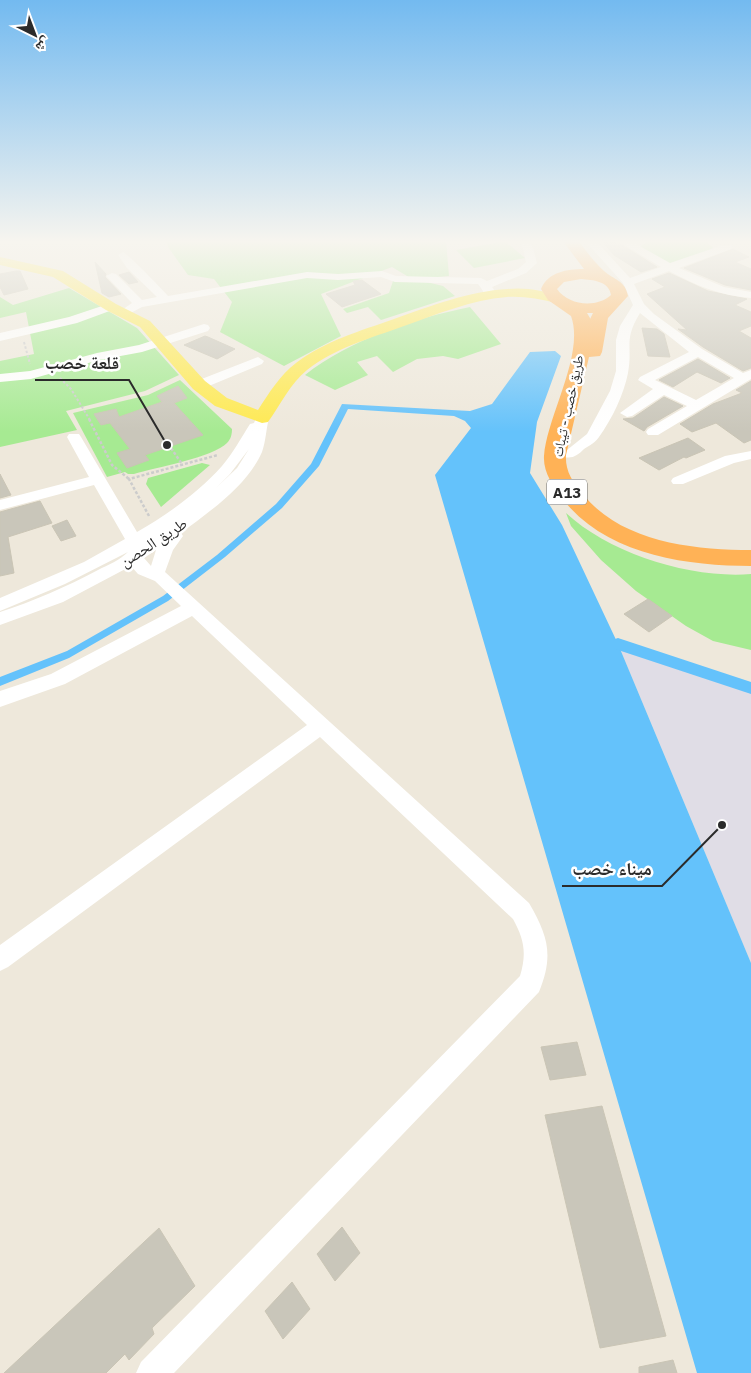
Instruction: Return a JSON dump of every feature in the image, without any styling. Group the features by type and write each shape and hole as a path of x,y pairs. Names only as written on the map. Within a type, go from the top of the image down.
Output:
{"highway":[{"name":"طريق خصب - تيبات","path":"570,304 580,316 583,330 573,382 555,455 558,476 569,494 585,511 636,541 675,552 723,560 751,558"},
{"path":"580,304 587,308 609,305"},
{"name":"طريق خصب - تيبات","path":"609,305 599,317 589,383 569,454 570,472 580,489 597,505 620,519 682,541 724,548 751,546"}],"main road":[{"path":"110,304 146,324 200,385 221,402 262,418"},
{"name":"طريق الحصن","path":"262,418 289,378 327,350 349,340 453,304"}],"street":[{"path":"0,337 139,304"},
{"path":"569,454 593,436 617,391 622,372 622,340 626,326 638,305 650,317 698,352 747,376"},
{"path":"626,326 646,321 655,322 667,328"},
{"path":"0,378 35,373 162,343 204,328"},
{"path":"698,352 645,380 698,406"},
{"path":"200,385 258,362"},
{"path":"653,432 747,376"},
{"path":"626,413 663,389"},
{"name":"طريق الحصن","path":"0,619 45,604 136,550 161,541 197,514 240,475 254,454 262,418"},
{"name":"طريق الحصن","path":"148,524 186,506 224,471 262,418"},
{"path":"74,437 136,550 137,562 169,584 521,911 534,934 538,958 530,983 152,1373"},
{"path":"678,482 730,459 751,455"},
{"path":"169,584 162,555 171,540 199,517 240,475"},
{"path":"0,505 98,478"},
{"path":"136,550 148,524"},
{"name":"طريق الحصن","path":"0,605 83,570 118,550 136,550"},
{"path":"45,604 61,601 119,574 132,571 169,584"},
{"path":"0,699 58,679 169,584"},
{"path":"0,959 322,725"}],"path":[{"path":"23,332 26,350 35,373 41,378 60,378 71,389 85,410 112,465 129,479 148,524"},
{"path":"171,448 182,464"},
{"path":"129,479 218,455"}],"shaded area":[{"path":"618,644 751,688 751,963"}],"green space":[{"path":"0,304 96,304 137,328 179,375 145,391 66,411 77,430 0,447 0,361 34,354 26,312 0,318"},
{"path":"231,304 326,304 341,336 284,366 220,332"},
{"path":"357,304 430,304 381,320 368,307 347,313 343,309"},
{"path":"470,307 501,344 458,359 443,356 417,359 393,372 377,356 357,362 368,375 335,390 305,375 322,362 383,332 427,317"},
{"path":"180,380 232,429 228,441 210,453 183,462 134,474 125,472 107,477 73,413 148,395"},
{"path":"202,463 210,465 161,507 146,484 148,478"},
{"path":"566,513 584,528 605,541 653,561 703,572 751,574 751,650 713,641 686,626 636,591 601,560 571,526"}],"water":[{"path":"555,351 561,356 537,422 530,473 562,525 618,644 751,963 751,1373 697,1373 435,475 471,428 465,421 454,416 348,409 319,466 282,508 225,557 168,601 69,658 0,686 0,677 67,651 163,596 217,555 276,504 311,464 342,404 470,411 492,404 530,352"}],"building":[{"path":"338,304 351,304 342,307"},
{"path":"658,304 737,304 735,305 751,312 751,326 739,331 751,338 751,368 743,371 703,347 678,329 687,330"},
{"path":"642,328 657,329 664,334 670,357 648,356"},
{"path":"205,336 235,349 217,359 184,345"},
{"path":"698,359 730,378 721,383 697,372 673,387 659,380"},
{"path":"751,381 751,440 744,443 716,423 692,432 680,424 713,404 742,393 736,390"},
{"path":"178,386 187,398 174,403 203,435 145,455 149,460 127,468 117,453 130,449 110,423 101,425 94,414 116,409 119,417 162,402 157,396"},
{"path":"664,397 683,406 647,427 644,431 623,419 633,418"},
{"path":"688,438 705,450 686,458 684,457 659,470 639,458"},
{"path":"0,474 11,495 0,498"},
{"path":"40,501 52,523 8,537 14,573 0,576 0,512"},
{"path":"67,520 76,536 61,541 52,526"},
{"path":"648,599 672,616 649,632 624,614"},
{"path":"577,1042 586,1075 550,1080 541,1047"},
{"path":"602,1106 666,1336 600,1348 545,1115"},
{"path":"342,1227 360,1253 335,1281 317,1254"},
{"path":"159,1228 195,1286 152,1328 154,1334 129,1360 125,1354 106,1373 4,1373"},
{"path":"292,1282 310,1309 283,1339 265,1311"},
{"path":"673,1360 677,1373 639,1373 639,1367"}],"waterway":[{"path":"618,644 751,688"}],"place":[{"name":"قلعة خصب","path":"167,445"},
{"name":"ميناء خصب","path":"722,825"}]}
